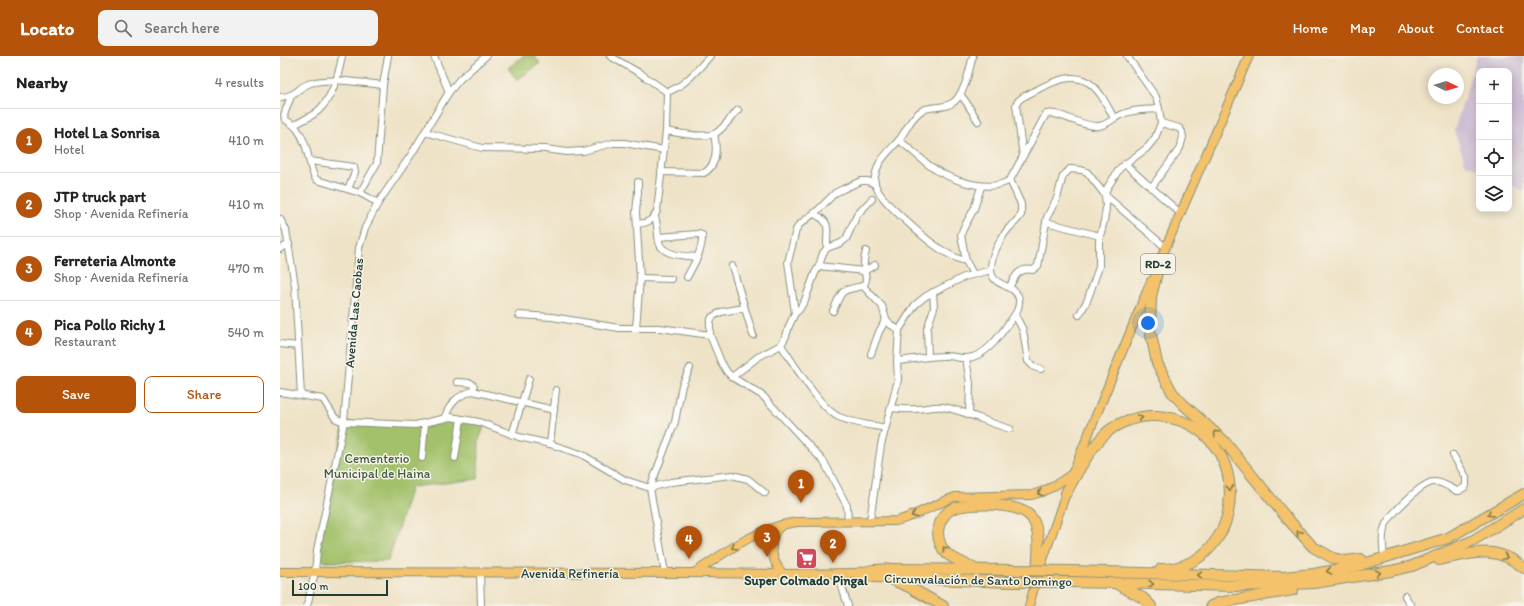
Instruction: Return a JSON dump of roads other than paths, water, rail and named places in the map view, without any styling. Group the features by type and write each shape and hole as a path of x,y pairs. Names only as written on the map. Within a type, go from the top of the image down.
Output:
{"highway":[{"path":"1160,260 1151,297 1149,313 1150,330 1157,363 1172,392 1224,441 1285,516 1313,547 1333,558 1345,561 1373,557 1384,558"},
{"path":"1066,493 1091,452 1105,434 1118,425 1135,418 1151,416 1167,417 1181,421 1196,429 1216,448 1227,470 1230,487 1230,504 1226,520 1217,538 1207,550 1195,559 1181,566 1169,569 1126,573"},
{"name":"Circunvalación de Santo Domingo","path":"859,573 873,570 892,569 1070,571 1283,577 1314,574 1357,566 1448,538 1521,495"},
{"path":"977,570 947,553 938,539 938,529 941,520 950,510 960,506 1004,506 1023,511 1030,516 1036,526 1038,535 1037,577"},
{"name":"Circunvalación de Santo Domingo","path":"859,573 874,577 886,578 1012,582 1113,582 1236,586 1314,583 1391,571 1412,566 1472,541 1524,509"},
{"path":"1412,566 1478,551 1496,553 1516,561 1524,568"},
{"path":"886,578 909,587 939,605"},
{"path":"1113,582 1143,598 1151,606"},
{"path":"1211,606 1218,603 1302,589 1314,583"}],"main road":[{"name":"RD-2","path":"1029,606 1037,577 1073,473 1165,247 1249,56"},
{"path":"694,573 751,537 782,524 797,522 896,521 911,517 955,497 1032,495 1044,492 1053,488 1073,473"},
{"path":"782,524 773,536 772,547 777,568 783,574"},
{"name":"Avenida Refinería","path":"280,572 859,573"}],"street":[{"path":"294,125 321,108 336,81 342,56"},
{"path":"360,193 377,163 383,86 388,56"},
{"path":"434,56 449,92"},
{"name":"Avenida Las Caobas","path":"307,606 315,572 317,550 344,422 359,248 365,228 378,203 425,132 449,92 460,79 486,56"},
{"path":"610,56 641,74 667,92 675,90 691,77 710,56"},
{"path":"966,261 959,260 911,225 886,202 875,184 876,173 880,163 917,115 921,111 949,104 960,94 964,86 972,56"},
{"path":"1079,315 1087,301 1097,275 1100,259 1100,236 1106,208 1105,195 1110,182 1125,164 1147,148 1155,138 1161,123 1160,109 1156,97 1127,56"},
{"path":"1023,156 1016,105 1023,97 1052,82 1070,78 1083,79 1094,86 1114,118"},
{"path":"280,97 291,96 308,84 318,81 336,81 383,86"},
{"path":"667,92 666,131 655,217 660,246 674,254 698,257"},
{"path":"960,94 978,121"},
{"path":"291,96 284,115 287,121 294,125 303,139 313,174 317,180 360,193 378,203"},
{"path":"899,140 930,166 950,176 981,187 1010,180 1046,114 1054,114 1070,120 1098,126 1107,124 1114,118 1130,111 1160,109"},
{"path":"666,131 696,135 714,134 738,110"},
{"path":"1151,188 1180,148 1183,137 1179,128 1161,123"},
{"path":"425,132 482,148 545,149 567,152 583,151 613,143 624,143 664,150"},
{"path":"661,172 704,172 710,169 714,164 716,150 714,134"},
{"path":"310,161 354,167 355,172 348,189"},
{"path":"1125,164 1180,213"},
{"path":"1009,288 1018,272 1025,269 1033,270 1038,266 1042,251 1046,222 1057,198 1063,176 1070,168 1087,172 1105,195 1165,247"},
{"path":"897,361 945,356 966,358 974,357 995,341 1015,315 1018,308 1016,293 997,282 991,270 994,255 1001,241 1009,228 1021,215 1022,204 1010,180"},
{"path":"796,313 788,262 796,230 802,221 814,214 835,194 843,189 861,181 875,184"},
{"path":"636,328 640,278 636,212 638,182"},
{"path":"973,274 966,261 961,235 974,209 981,187"},
{"path":"732,377 758,357 781,345 796,313 805,300 823,253 827,248 841,243 846,239 857,215 872,198"},
{"path":"814,214 821,217 826,223 828,232 827,248"},
{"path":"637,224 646,222 655,217"},
{"path":"280,219 286,230 295,286 301,395"},
{"path":"1046,222 1100,236"},
{"path":"659,237 702,235 698,257 687,277"},
{"path":"280,250 289,244"},
{"path":"833,311 843,291 863,286 866,282 863,266 866,251"},
{"path":"819,266 864,271 875,265"},
{"path":"732,266 753,335"},
{"path":"870,521 879,458 885,428 898,380 897,361 899,330 915,305 933,292 973,274 991,270"},
{"path":"640,278 671,279"},
{"path":"863,286 882,306 886,319 891,325 899,330"},
{"path":"928,357 927,328 934,308 933,292"},
{"path":"744,308 715,314 710,322 710,336 724,368 732,377 763,396 824,462 847,506 848,521"},
{"path":"519,315 552,317 619,328 660,328 710,336"},
{"path":"1015,315 1023,330 1028,361 1034,367 1041,370"},
{"path":"871,354 879,332 886,319"},
{"path":"280,344 298,346"},
{"path":"781,345 820,401 831,412 843,418 885,428"},
{"path":"966,358 970,384 969,415"},
{"path":"665,573 650,488 675,422 682,385 690,368"},
{"path":"512,435 529,379"},
{"path":"457,382 471,383 474,386 473,391"},
{"path":"550,444 556,390"},
{"path":"445,417 454,400 473,391 554,410"},
{"path":"280,392 323,399 335,418 344,422 415,424 445,417 479,422 512,435 550,444 581,454 625,480 650,488 671,482 732,475 748,479 765,493"},
{"path":"891,408 910,410 937,406 958,411 1010,429"},
{"path":"455,458 461,419"},
{"path":"422,458 424,423"},
{"path":"1384,558 1383,542 1386,524 1419,489 1431,482 1436,481 1456,491 1459,491 1466,486 1466,477 1453,455"},
{"path":"480,572 481,606"},
{"path":"838,574 848,606"},
{"path":"1405,596 1412,606"}],"place":[{"name":"Hotel La Sonrisa","path":"801,503"},
{"name":"Ferreteria Almonte","path":"767,557"},
{"name":"Super Colmado Pingal","path":"806,558"},
{"name":"Pica Pollo Richy 1","path":"689,559"},
{"name":"JTP truck part","path":"833,563"}],"park label":[{"name":"Cementerio Municipal de Haina","path":"377,466"}]}
